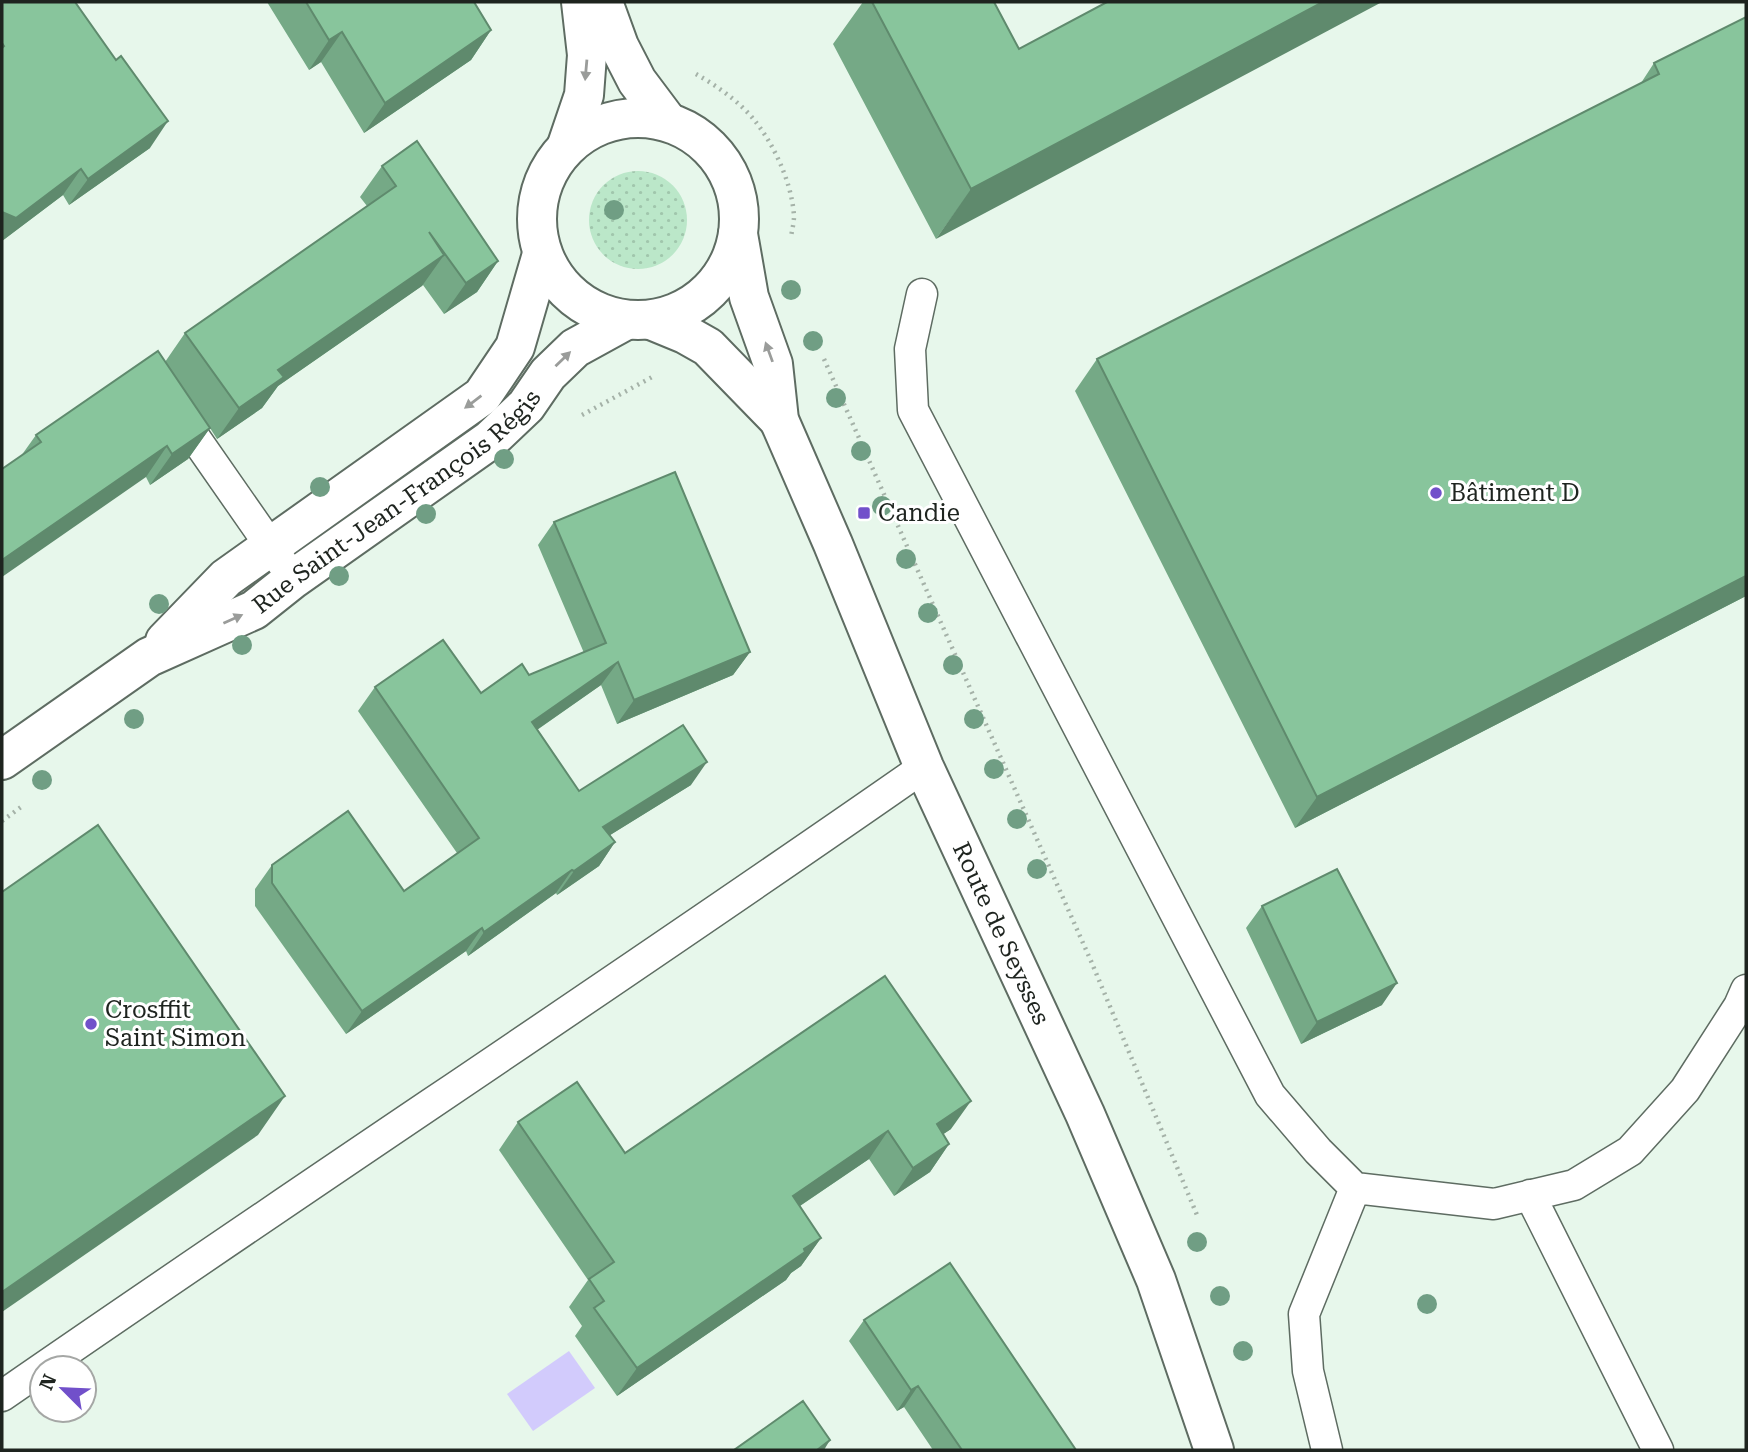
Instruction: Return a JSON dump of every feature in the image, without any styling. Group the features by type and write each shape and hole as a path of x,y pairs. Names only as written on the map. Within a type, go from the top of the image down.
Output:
{"main road":[{"path":"567,145 589,130 614,120 640,117 667,121 693,134 715,152 729,177 738,204 738,234 731,259 718,281 699,300 676,312 639,320 599,313 574,299 556,279 542,254 537,225 539,195 550,169 567,145 584,95 587,55 581,2"},
{"path":"603,2 619,46 637,81 667,121"},
{"name":"Route de Seysses","path":"738,234 749,297 774,364 779,419 834,544 924,767 1085,1114 1156,1280 1213,1450"},
{"name":"Rue Saint-Jean-François Régis","path":"2,760 149,657 226,578 482,396 515,347 542,254"},
{"name":"Route de Seysses","path":"639,320 685,334 708,347 779,419"},
{"name":"Rue Saint-Jean-François Régis","path":"149,657 254,610 293,579 490,440 526,406 548,374 575,348 639,320"}],"lane":[{"path":"922,294 910,349 913,410 1270,1095 1318,1151 1355,1188 1494,1204 1574,1185 1630,1151 1685,1090 1739,1006 1746,989"},
{"path":"160,387 293,579"},
{"path":"2,1396 266,1213 748,889 924,767"},
{"path":"1327,1450 1308,1371 1304,1314 1355,1188"},
{"path":"1530,1195 1657,1450"}],"path":[{"path":"692,71 735,102 755,121 775,151 788,187 794,217 790,244"},
{"path":"823,355 1091,961 1197,1215"}],"green space":[{"path":"638,171 657,174 673,185 684,201 687,220 684,239 673,255 657,266 638,269 619,266 603,255 592,239 589,220 592,201 603,185 619,174"}],"shaded area":[{"path":"569,1351 595,1388 533,1431 507,1394"}],"building":[{"path":"2,2 75,2 116,60 121,56 168,121 88,179 81,169 16,218 2,212"},
{"path":"306,2 474,2 491,30 385,103 342,32 329,40"},
{"path":"872,2 994,2 1019,49 1107,2 1323,2 971,189"},
{"name":"Bâtiment D","path":"1746,17 1746,576 1317,797 1097,359 1659,74 1654,63"},
{"path":"417,141 498,261 466,283 429,232 444,255 278,370 284,377 239,408 185,333 396,186 382,166"},
{"path":"158,351 210,428 172,454 167,446 2,560 2,469 41,442 36,435"},
{"path":"675,472 750,652 634,700 618,662 532,722 579,791 683,725 707,762 603,827 615,842 484,932 482,928 362,1011 272,883 272,865 348,811 404,891 479,838 375,687 443,640 481,693 522,664 529,675 606,643 554,522"},
{"name":"Crosffit Saint Simon","path":"98,825 285,1096 2,1292 2,892"},
{"path":"1337,869 1397,983 1317,1022 1262,906"},
{"path":"885,976 971,1101 937,1124 949,1144 913,1168 888,1131 793,1196 821,1238 804,1249 805,1252 637,1368 594,1308 604,1301 589,1279 614,1262 518,1122 577,1082 625,1153"},
{"path":"950,1263 1076,1450 962,1450 918,1386 911,1390 864,1320"},
{"path":"803,1401 830,1440 817,1450 734,1450"}],"place":[{"name":"Bâtiment D","path":"1436,493"},
{"name":"Candie","path":"864,513"},
{"name":"Crosffit Saint Simon","path":"91,1024"}]}
